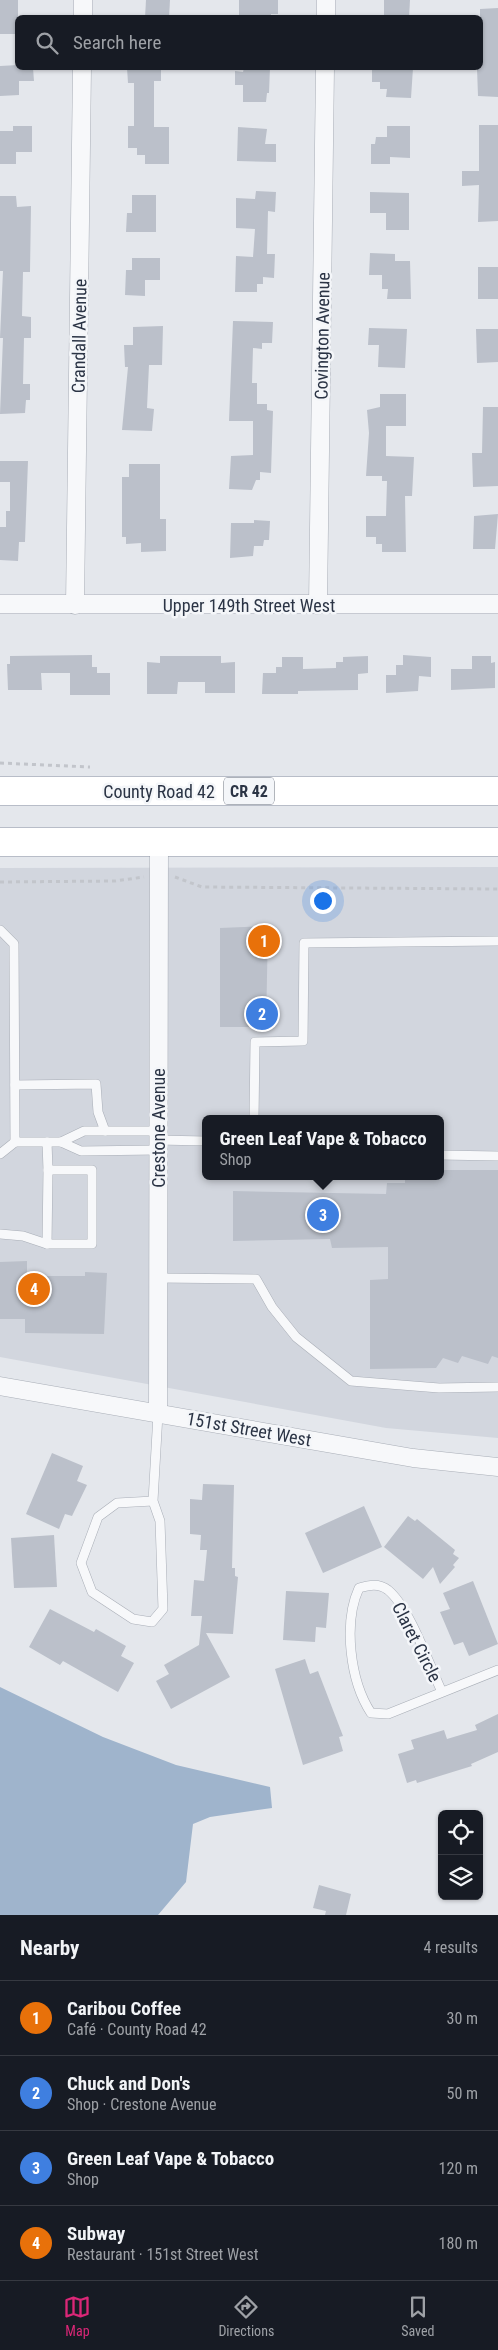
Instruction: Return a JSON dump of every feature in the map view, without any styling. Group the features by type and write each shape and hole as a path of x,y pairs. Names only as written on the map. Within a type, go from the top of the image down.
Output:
{"highway":[{"name":"County Road 42","path":"0,791 498,791"},
{"path":"0,842 498,842"}],"street":[{"path":"83,0 83,15"},
{"path":"326,0 326,15"},
{"name":"Crandall Avenue","path":"75,605 82,70"},
{"name":"Covington Avenue","path":"318,605 325,70"},
{"name":"Upper 149th Street West","path":"0,604 498,604"},
{"name":"Crestone Avenue","path":"158,842 158,1414"},
{"name":"151st Street West","path":"0,1386 413,1458 498,1467"}],"lane":[{"path":"0,930 14,944 15,1142"},
{"path":"254,1115 255,1042 303,1041 304,943 498,941"},
{"path":"15,1085 96,1084 98,1112 104,1131"},
{"path":"61,1142 84,1131 104,1131 158,1140 202,1141"},
{"path":"0,1154 15,1142 61,1142 81,1151 158,1140"},
{"path":"47,1142 47,1244"},
{"path":"444,1155 498,1156"},
{"path":"0,1234 23,1236 47,1244 92,1244 92,1170 48,1170"},
{"path":"158,1278 256,1278 272,1307 296,1337 351,1381 439,1388 498,1388"},
{"path":"153,1501 117,1502 98,1516 81,1563 92,1592 133,1619 152,1622 163,1609 160,1522 153,1501 158,1414"},
{"name":"Claret Circle","path":"442,1692 401,1604 387,1589 371,1584 359,1588 352,1604 351,1651 362,1698 371,1713 388,1714 498,1670"}],"path":[{"path":"0,882 115,882 172,876 202,887 498,889"}],"shaded area":[{"path":"498,867 498,1438 386,1428 0,1357 0,868"}],"water":[{"path":"0,1687 103,1737 176,1765 270,1787 272,1808 210,1817 193,1824 186,1882 158,1915 0,1915"}],"building":[{"path":"0,0 18,0 18,15 15,15 15,34 0,34"},
{"path":"146,0 170,0 169,15 145,15"},
{"path":"239,0 278,0 278,14 239,15"},
{"path":"384,0 410,0 409,15 384,15"},
{"path":"498,8 498,97 478,96 477,70 483,70 483,15 480,15 480,9"},
{"path":"15,65 15,70 33,70 34,81 19,81 19,95 0,96 0,66"},
{"path":"127,70 161,70 161,81 154,81 154,127 169,127 169,164 145,164 145,155 137,155 137,148 128,148 128,126 134,126 134,83 128,83"},
{"path":"244,70 270,70 269,93 267,93 266,102 243,102 243,85 235,85 235,71 243,72"},
{"path":"372,70 413,70 411,98 386,97 387,89 380,89 380,82 372,82"},
{"path":"479,125 498,125 498,221 478,222 479,185 462,186 462,171 479,171"},
{"path":"13,126 32,126 32,152 16,152 16,164 0,164 0,131 13,131"},
{"path":"387,126 410,126 410,158 390,157 390,164 371,164 371,144 375,144 376,137 387,137"},
{"path":"238,127 267,129 265,144 276,144 276,162 237,161"},
{"path":"256,191 276,192 275,212 268,211 267,254 275,254 274,278 263,277 263,284 257,284 257,292 235,292 236,256 253,257 255,229 236,228 236,198 255,199"},
{"path":"370,192 409,193 409,230 386,230 386,213 370,213"},
{"path":"132,195 156,195 156,232 126,232 127,213 132,213"},
{"path":"0,196 16,196 17,207 31,206 30,272 23,272 22,316 31,317 31,338 24,338 23,384 30,384 30,400 26,400 25,413 0,414 3,338 0,338 3,271 0,271"},
{"path":"370,253 395,254 395,261 410,261 411,299 387,299 388,289 382,289 382,275 369,275"},
{"path":"132,258 160,258 160,280 145,280 145,296 125,295 126,270 132,270"},
{"path":"478,267 498,267 498,299 478,299"},
{"path":"233,321 273,322 272,343 262,343 262,349 253,348 252,383 257,383 257,404 267,404 267,410 273,411 271,473 260,472 260,480 256,480 252,490 229,489 231,456 253,455 253,421 229,421"},
{"path":"163,326 162,365 149,365 147,408 154,409 152,431 122,430 128,367 125,367 124,345 133,345 133,327"},
{"path":"369,328 407,329 405,368 378,367 379,345 368,345"},
{"path":"476,329 498,329 498,362 477,363"},
{"path":"380,394 406,394 406,426 386,426 386,456 414,457 412,496 405,496 406,552 382,552 382,544 376,544 376,537 366,537 366,516 386,516 387,481 382,481 382,476 366,476 369,433 367,410 380,407"},
{"path":"483,407 498,407 498,486 473,487 472,453 482,453"},
{"path":"0,461 28,461 25,542 19,542 18,561 0,560 0,527 6,527 6,511 10,511 10,482 0,482"},
{"path":"129,464 160,464 160,519 166,519 166,551 141,552 141,543 126,544 126,537 122,537 122,477 129,477"},
{"path":"498,514 495,549 473,549 474,516"},
{"path":"254,520 270,521 269,540 264,540 263,546 254,546 253,556 230,558 231,523 254,523"},
{"path":"92,655 92,667 97,667 97,673 110,673 110,695 70,695 70,673 41,673 42,690 8,690 7,664 10,664 10,656"},
{"path":"403,655 431,657 431,677 419,676 418,691 386,693 386,675 396,675 396,665 403,665"},
{"path":"160,656 221,656 221,663 235,662 235,693 205,693 205,682 178,682 177,694 147,694 147,662 160,663"},
{"path":"368,656 368,673 358,674 358,690 262,694 263,673 276,673 276,667 282,667 282,657 303,657 303,669 336,668 336,662 343,662 343,657"},
{"path":"472,656 491,656 491,663 495,662 495,688 451,690 451,669 472,669"},
{"path":"268,926 266,1027 220,1027 220,928"},
{"path":"444,1170 498,1170 498,1358 492,1356 488,1364 462,1356 458,1363 443,1358 436,1368 370,1369 370,1280 388,1279 388,1247 332,1248 330,1239 233,1241 233,1191 386,1194 387,1183 405,1183 405,1180 444,1180"},
{"path":"27,1261 27,1276 85,1276 85,1272 107,1273 104,1334 25,1333 25,1319 0,1319 0,1262"},
{"path":"52,1453 83,1466 77,1481 87,1485 72,1516 65,1514 59,1529 26,1514"},
{"path":"203,1484 234,1485 232,1568 235,1568 235,1576 238,1577 233,1634 206,1633 230,1677 171,1709 156,1681 169,1674 164,1665 199,1645 202,1616 191,1616 194,1580 204,1581 207,1550 200,1550 201,1535 190,1534 190,1499 202,1500"},
{"path":"364,1506 382,1547 323,1573 305,1533"},
{"path":"408,1516 415,1521 417,1519 455,1550 453,1554 459,1558 453,1565 455,1567 440,1584 433,1567 423,1579 384,1547"},
{"path":"54,1535 57,1587 14,1588 11,1538"},
{"path":"473,1581 498,1644 469,1656 463,1642 454,1645 440,1612 450,1609 443,1593"},
{"path":"286,1591 329,1593 326,1628 316,1627 315,1642 283,1640"},
{"path":"50,1609 94,1632 96,1629 126,1646 121,1656 134,1663 118,1692 63,1661 60,1665 29,1647"},
{"path":"305,1659 310,1674 318,1671 343,1736 339,1737 343,1751 303,1765 275,1669"},
{"path":"498,1714 498,1752 471,1764 472,1766 417,1783 416,1780 407,1783 398,1754 414,1749 411,1740 444,1730 447,1739 477,1730 475,1725"},
{"path":"319,1885 351,1894 346,1915 325,1915 326,1911 313,1908"}],"place":[{"name":"Caribou Coffee","path":"264,941"},
{"name":"Chuck and Don's","path":"262,1014"},
{"name":"Green Leaf Vape & Tobacco","path":"323,1215"},
{"name":"Subway","path":"34,1289"}]}
